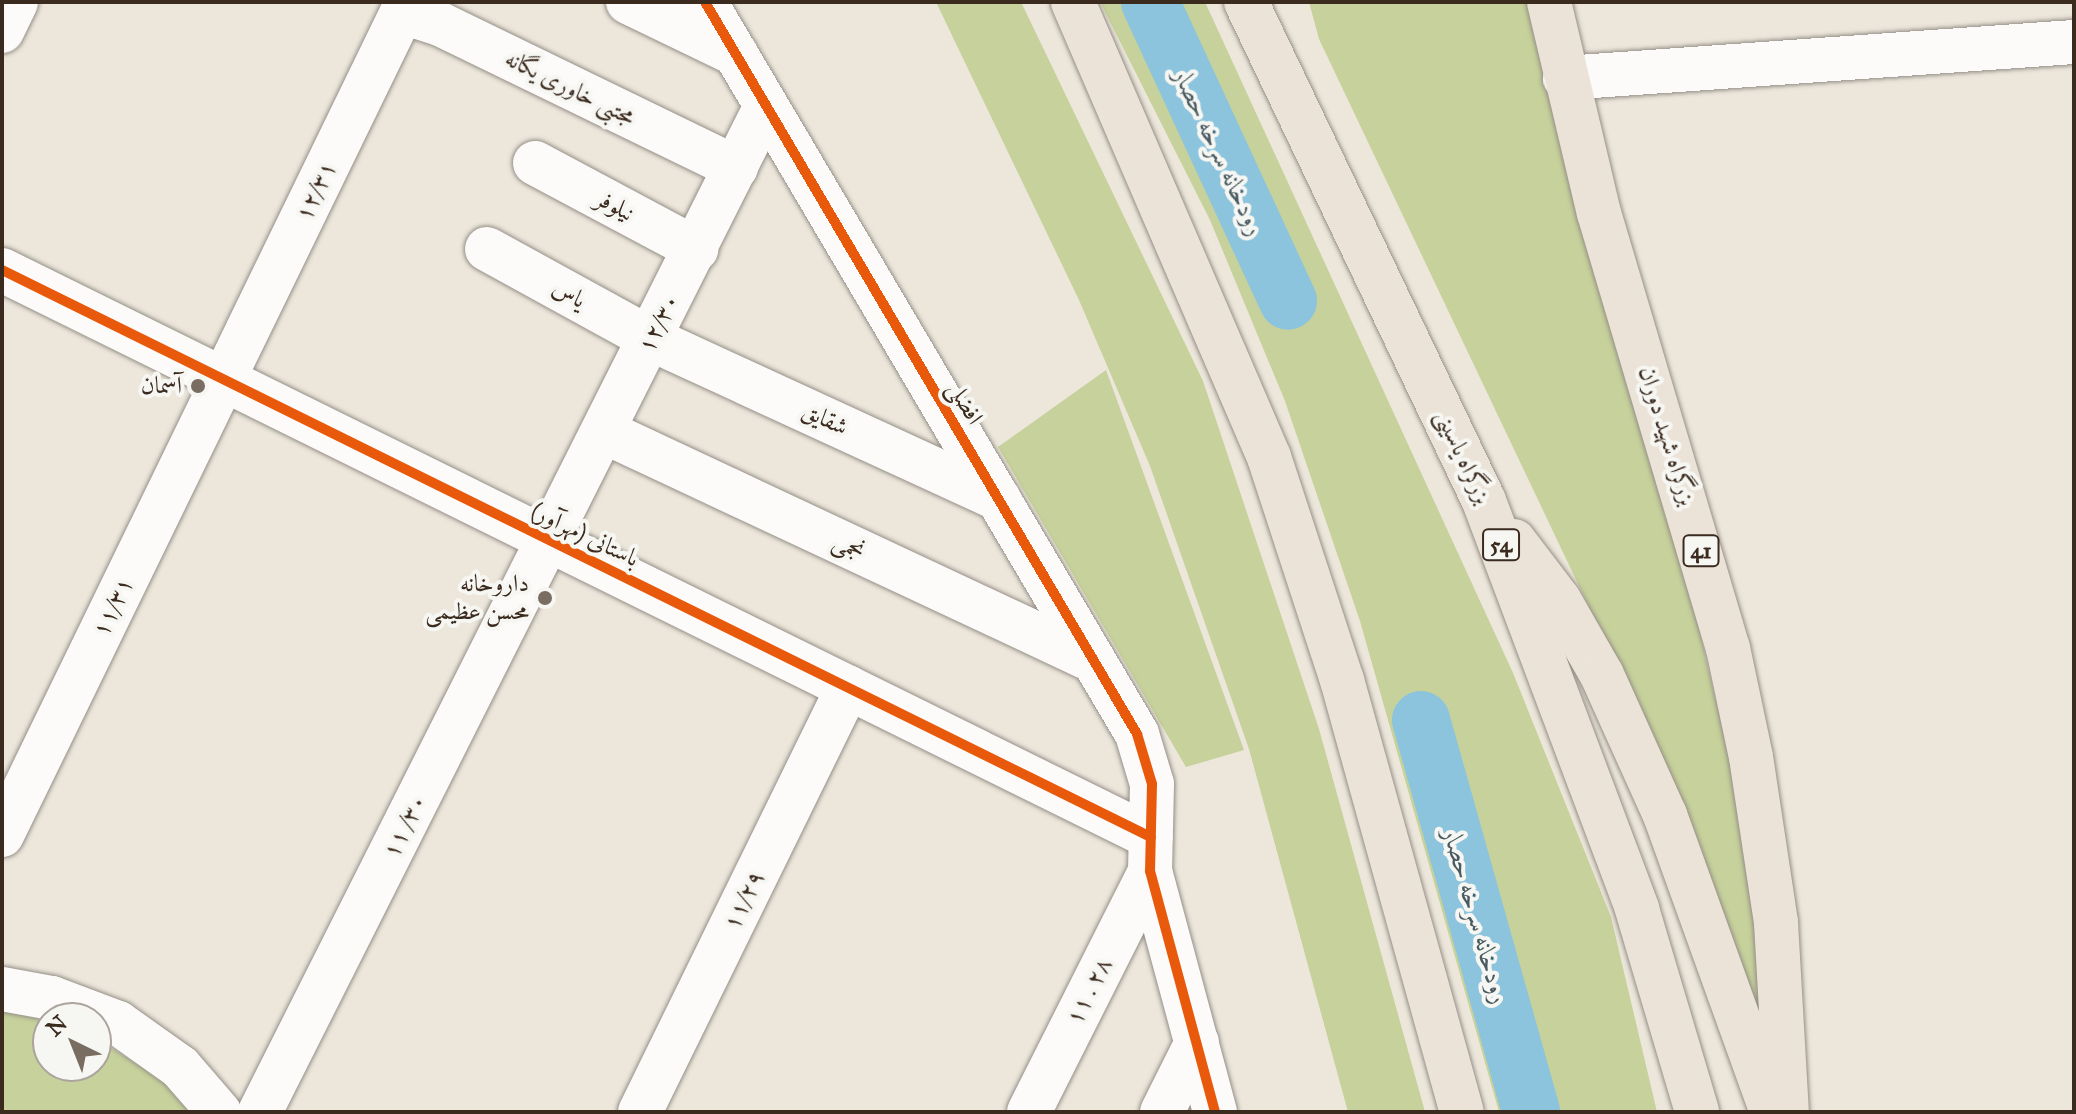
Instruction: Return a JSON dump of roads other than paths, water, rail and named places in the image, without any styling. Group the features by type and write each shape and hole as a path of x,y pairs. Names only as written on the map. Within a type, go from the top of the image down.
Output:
{"highway":[{"path":"1073,2 1269,457 1342,680 1462,1112"},
{"name":"بزرگراه یاسینی","path":"1246,2 1484,501 1637,909 1697,1112"},
{"name":"بزرگراه شهید دوران","path":"1549,2 1599,213 1728,648 1751,757 1776,923 1787,1112"},
{"path":"1484,501 1559,600 1602,675 1665,815 1772,1112"}],"street":[{"path":"2,31 16,2"},
{"path":"628,2 736,54"},
{"name":"افضلی","path":"705,2 1094,661 1147,757 1150,854 1215,1112"},
{"name":"مجتبی خاوری یگانه","path":"405,7 736,168"},
{"name":"۱۲/۳۱","path":"224,379 405,7"},
{"path":"1565,78 2074,42"},
{"name":"۱۲/۳۰","path":"551,540 766,106"},
{"name":"نیلوفر","path":"535,163 696,249"},
{"name":"یاس","path":"487,249 651,339"},
{"name":"باستانی (مهرآور)","path":"2,270 848,687 1150,854"},
{"name":"شقایق","path":"651,339 999,499"},
{"name":"۱۱/۳۱","path":"2,835 224,379"},
{"name":"نجمی","path":"605,432 1094,661"},
{"name":"۱۱ /۳۰","path":"260,1112 551,540"},
{"name":"۱۱/۲۹","path":"640,1112 848,687"},
{"name":"۱۱ . ۲۸","path":"1029,1112 1150,854"},
{"path":"2,989 52,998 118,1023 180,1067 219,1112"},
{"path":"1162,1112 1197,1042"}],"waterway":[{"name":"رودخانه سرخه حصار","path":"1150,2 1288,301"},
{"name":"رودخانه سرخه حصار","path":"1421,720 1531,1112"}],"place":[{"name":"آسمان","path":"198,386"},
{"name":"داروخانه محسن عظیمی","path":"545,598"}]}
